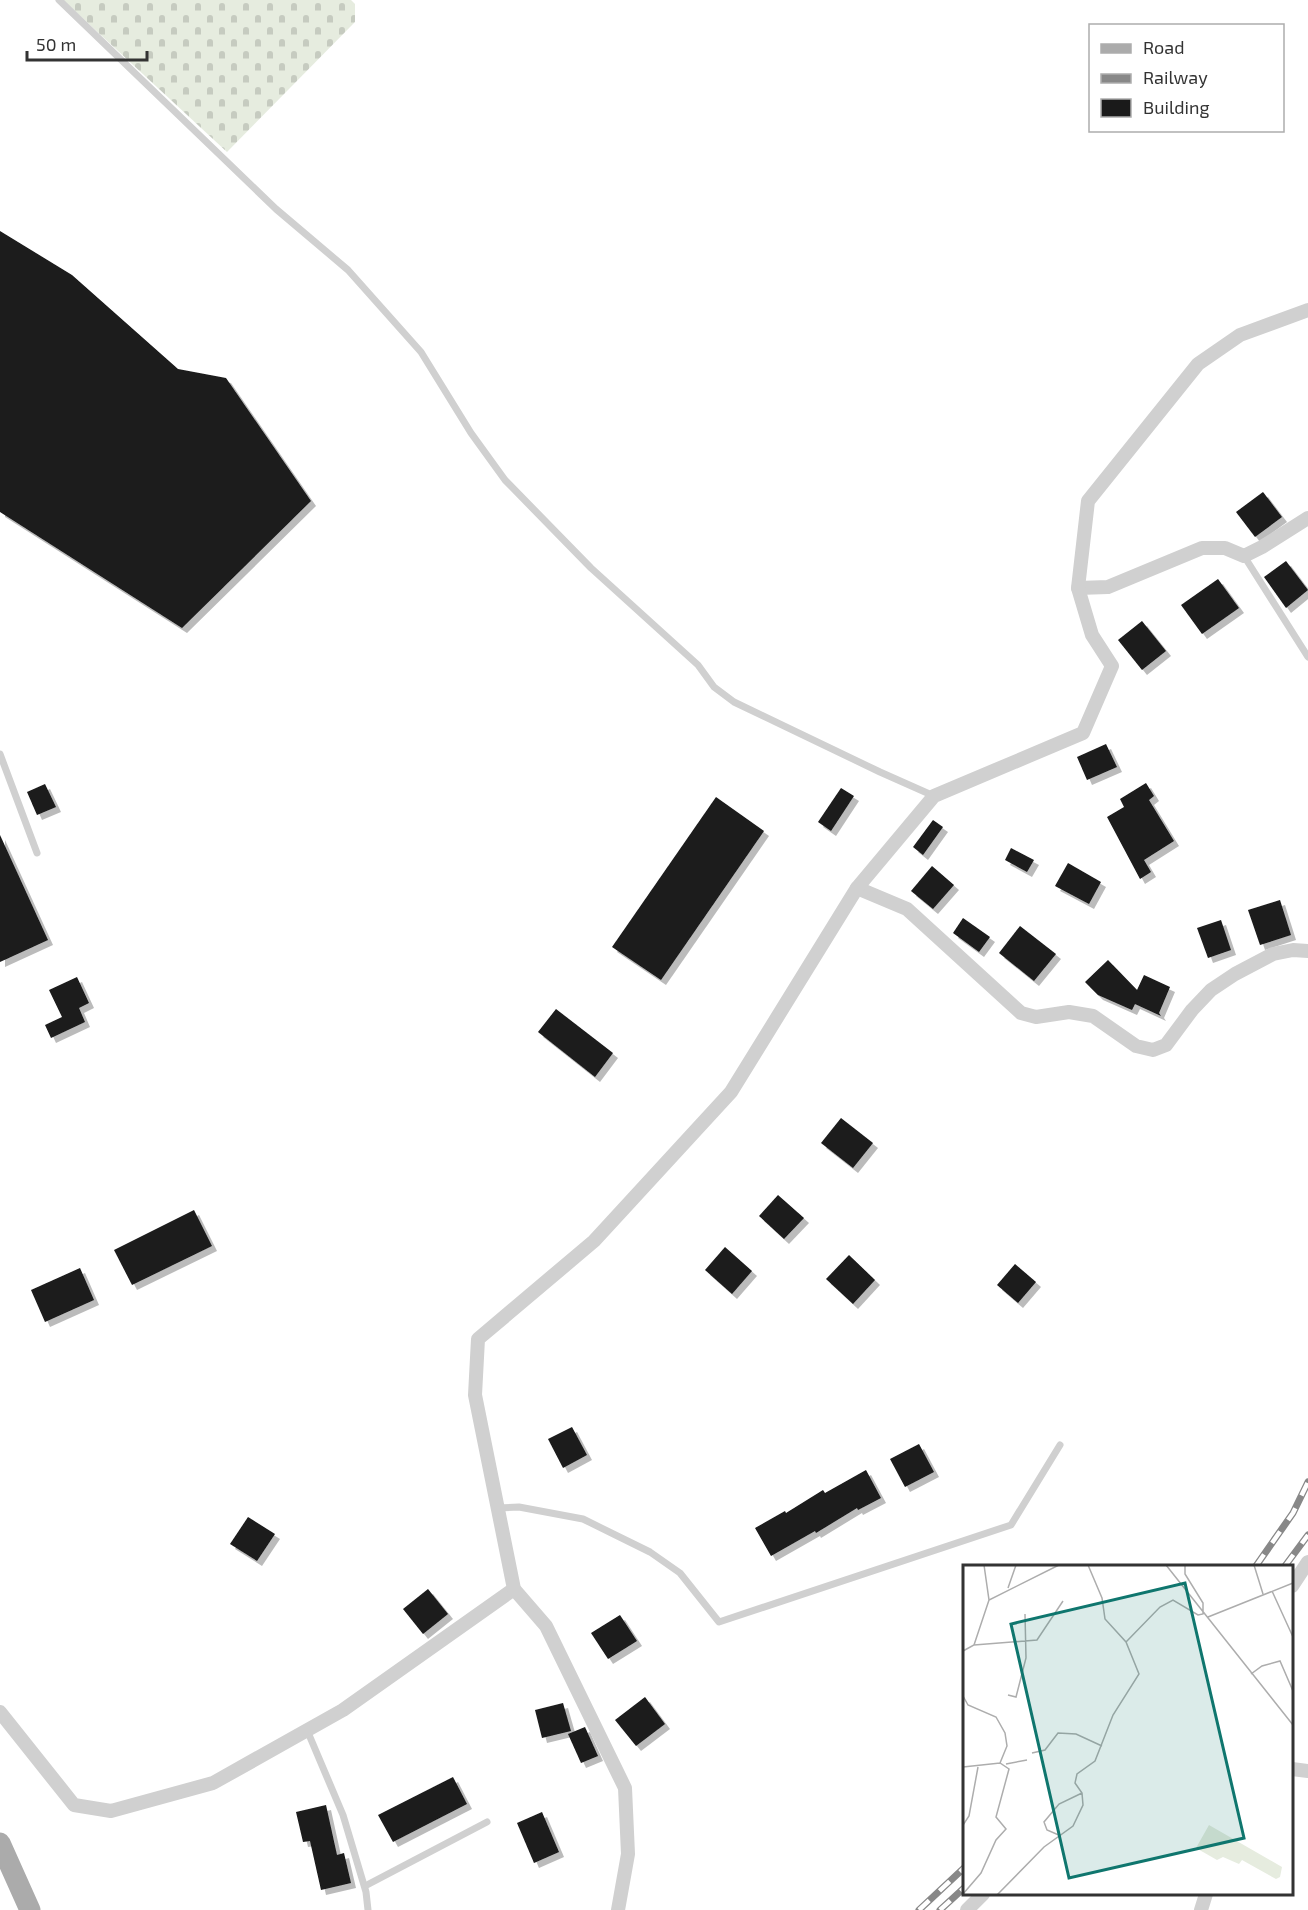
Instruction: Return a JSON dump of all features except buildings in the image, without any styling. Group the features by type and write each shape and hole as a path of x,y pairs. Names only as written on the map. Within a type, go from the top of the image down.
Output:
{"main road":[{"path":"0,1843 30,1910"}],"street":[{"path":"618,1910 628,1854 625,1788 546,1626 514,1589 475,1395 478,1339 594,1241 731,1092 857,888 934,796 1083,733 1112,666 1092,635 1078,588 1088,501 1198,364 1240,335 1304,315"},
{"path":"1078,588 1108,587 1202,548 1225,548 1244,556 1308,518"},
{"path":"857,888 907,909 1021,1013 1036,1017 1068,1012 1093,1016 1136,1046 1153,1050 1166,1045 1192,1010 1211,990 1235,974 1272,954 1293,950 1308,951"},
{"path":"1293,1584 1308,1562"},
{"path":"0,1712 74,1805 111,1811 213,1783 343,1710 514,1589"},
{"path":"1293,1769 1308,1772"},
{"path":"967,1910 981,1895"},
{"path":"1201,1910 1205,1895"}],"lane":[{"path":"59,0 276,209 348,270 421,352 471,433 505,480 591,568 698,665 714,687 734,702 934,796"},
{"path":"1244,556 1308,657"},
{"path":"0,754 37,853"},
{"path":"498,1508 519,1507 583,1519 650,1552 680,1573 719,1622 1011,1525 1060,1445"},
{"path":"307,1730 343,1815 364,1886 368,1910"},
{"path":"364,1886 487,1822"}],"green space":[{"path":"63,0 351,0 355,4 355,22 227,152"}],"railway":[{"path":"1257,1565 1293,1513 1308,1482"},
{"path":"1286,1565 1308,1535"},
{"path":"919,1910 963,1869"},
{"path":"940,1910 963,1889"}]}
